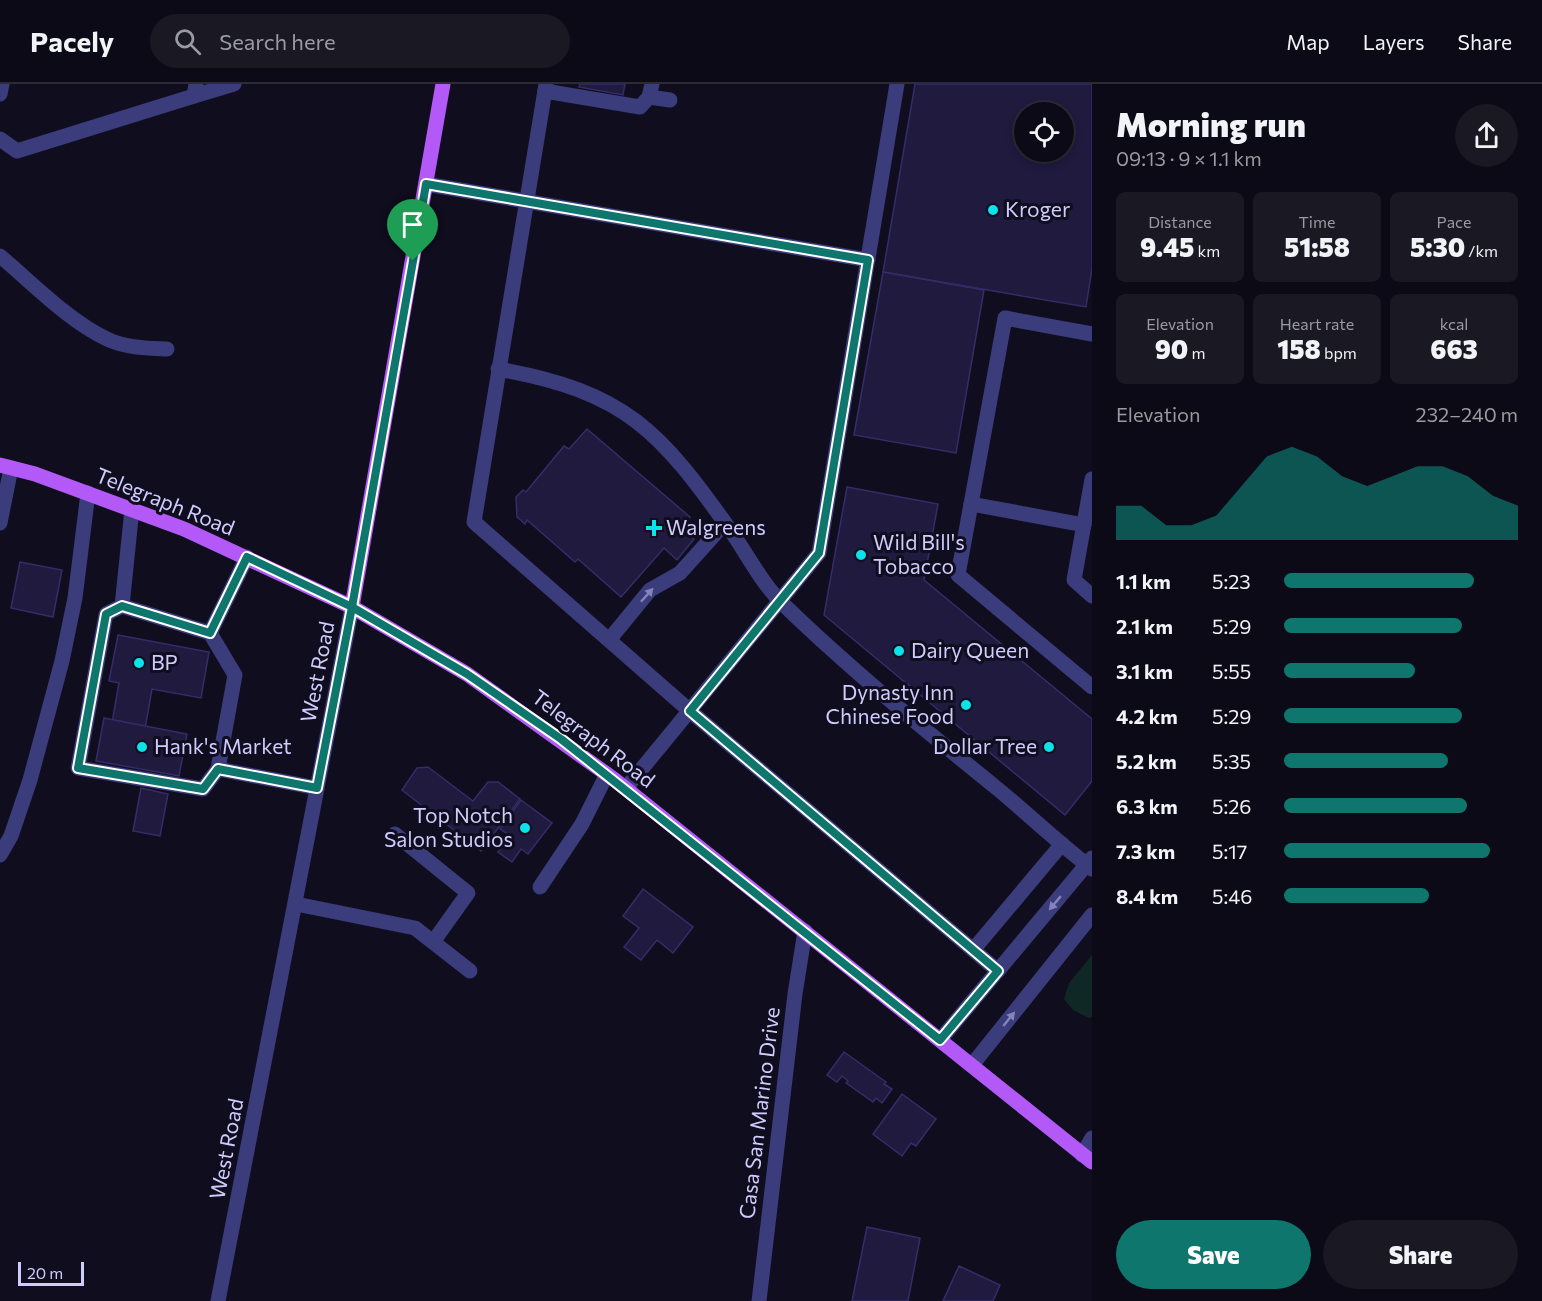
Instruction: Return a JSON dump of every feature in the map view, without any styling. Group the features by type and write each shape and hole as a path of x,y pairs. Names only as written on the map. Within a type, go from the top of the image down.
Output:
{"main road":[{"name":"West Road","path":"352,607 443,84"},
{"name":"Telegraph Road","path":"5,466 132,509 247,557 352,607 467,674 626,788 1087,1158"}],"street":[{"path":"0,94 2,84"},
{"path":"0,139 17,151 195,90 234,84"},
{"path":"626,788 819,553 897,84"},
{"path":"670,100 651,90 640,107 634,108 545,88 474,522 690,711 998,971"},
{"path":"426,184 868,260"},
{"path":"0,256 87,327 108,339 133,347 167,349"},
{"path":"1092,334 1005,318 958,575 1092,687"},
{"path":"498,369 556,381 600,397 620,408 654,435 675,456 780,602 882,693 1062,844 1090,864 940,1040"},
{"path":"0,523 5,466"},
{"path":"1092,479 1074,580 1092,596"},
{"path":"0,855 10,836 30,780 62,661 75,598 88,494"},
{"path":"971,504 1084,525"},
{"path":"122,606 132,509"},
{"path":"609,640 650,590 680,573 725,523"},
{"path":"210,633 247,557"},
{"path":"122,606 210,633 235,675 218,769 203,789 78,768 106,614 122,606"},
{"name":"West Road","path":"218,1301 352,607"},
{"path":"218,769 317,788"},
{"path":"540,887 582,824 607,774"},
{"path":"395,834 468,892 433,942"},
{"path":"973,950 1062,844"},
{"path":"296,904 415,928 470,971"},
{"path":"972,1065 1092,915"},
{"name":"Casa San Marino Drive","path":"759,1301 805,931"},
{"path":"1087,1158 1092,1138"}],"green space":[{"path":"1092,955 1092,1017 1089,1018 1073,1010 1064,999 1069,983"}],"building":[{"path":"580,84 625,84 623,95 579,87"},
{"name":"Kroger","path":"915,84 1092,84 1092,268 1086,307 883,272"},
{"path":"883,272 984,290 956,453 854,435"},
{"name":"Walgreens","path":"587,429 690,517 681,527 694,539 677,560 664,548 621,597 578,559 575,562 527,520 525,524 517,517 516,497 523,490 526,492 564,446 569,449"},
{"path":"847,487 938,504 924,580 1092,719 1092,781 1065,815 824,615"},
{"path":"20,562 62,570 53,617 11,608"},
{"path":"118,635 209,652 201,698 152,689 145,729 112,723 119,683 109,681"},
{"name":"Hank's Market","path":"104,718 187,734 179,776 96,761"},
{"path":"428,767 473,801 488,782 498,782 520,799 481,851 402,790 417,768"},
{"path":"141,788 168,794 160,836 133,831"},
{"path":"521,800 552,823 528,854 521,849 512,862 498,852 509,835 500,829"},
{"path":"643,889 693,927 673,953 657,940 641,960 624,947 639,928 623,916"},
{"path":"844,1052 886,1082 884,1084 892,1089 882,1103 876,1098 873,1102 846,1083 848,1081 842,1076 837,1082 827,1075"},
{"path":"902,1094 936,1119 916,1146 911,1143 902,1156 873,1134"},
{"path":"867,1227 920,1238 908,1301 852,1301"},
{"path":"959,1266 1000,1285 993,1301 943,1301"}],"place":[{"name":"Kroger","path":"993,210"},
{"name":"Walgreens","path":"654,528"},
{"name":"Wild Bill's Tobacco","path":"861,555"},
{"name":"Dairy Queen","path":"899,651"},
{"name":"BP","path":"139,663"},
{"name":"Dynasty Inn Chinese Food","path":"966,705"},
{"name":"Hank's Market","path":"142,747"},
{"name":"Dollar Tree","path":"1049,747"},
{"name":"Top Notch Salon Studios","path":"525,828"}],"route":[{"path":"413,261 352,607 247,557 210,633 122,606 106,614 78,768 203,789 218,769 317,788 352,607 467,674 561,739 758,893 940,1040 998,971 690,711 819,553 868,260 426,184 413,261"}]}
